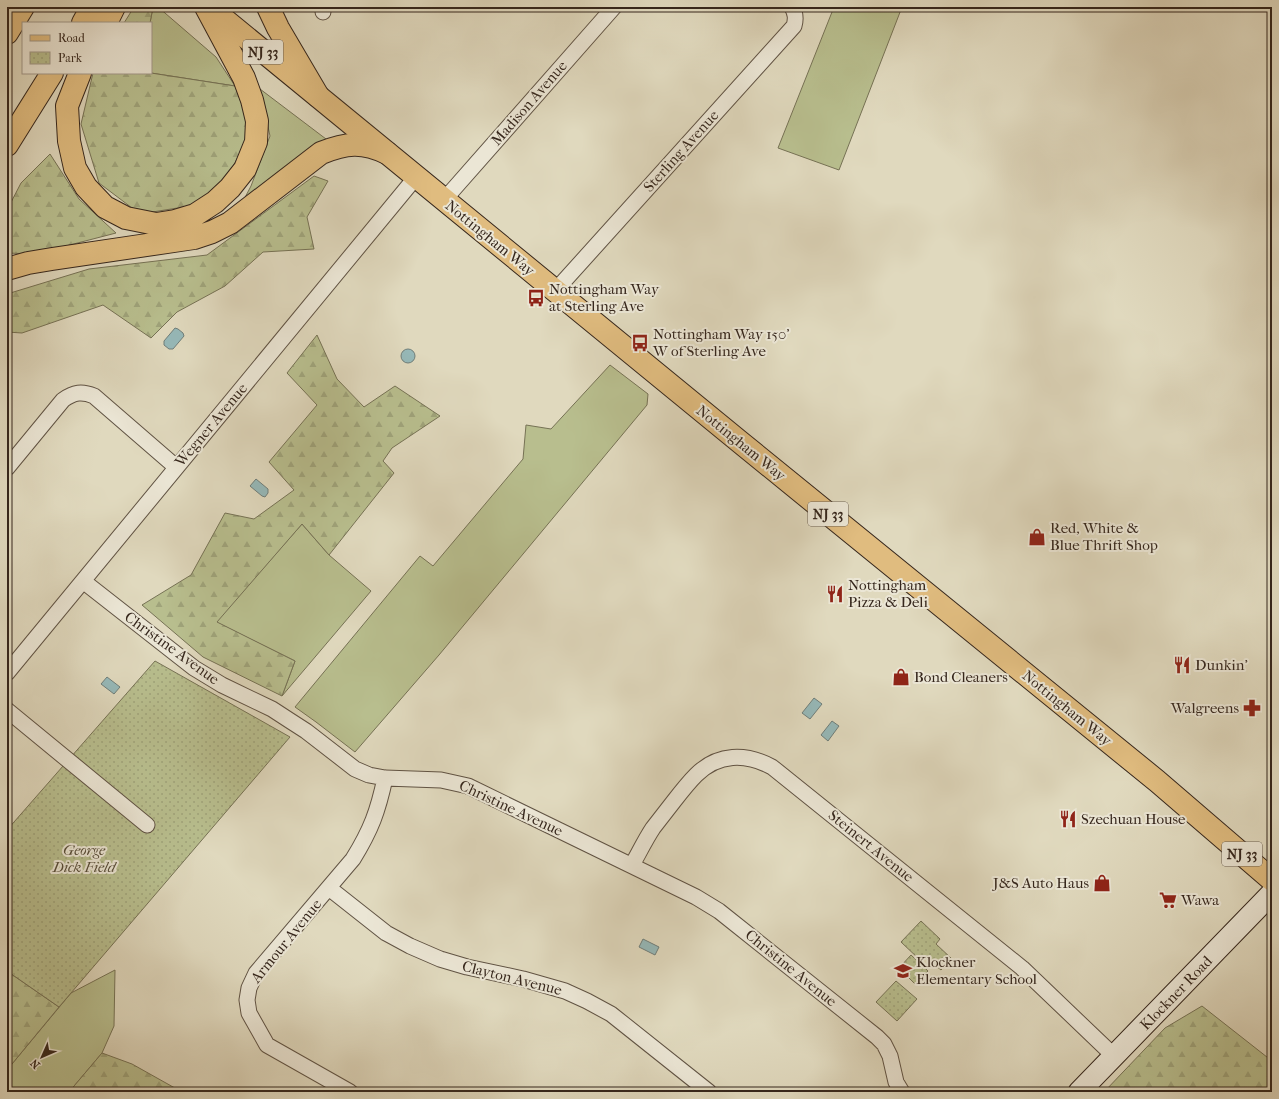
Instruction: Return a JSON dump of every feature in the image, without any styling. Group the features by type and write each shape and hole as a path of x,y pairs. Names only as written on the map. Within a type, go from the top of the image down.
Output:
{"main road":[{"path":"7,33 23,7"},
{"path":"80,74 67,106 68,141 75,168 86,187 105,207 126,218 156,224 175,221 195,215 215,202 230,188 245,169 256,142 257,121 252,100 244,78 206,7"},
{"name":"Nottingham Way","path":"209,7 555,291 1158,781 1272,880"},
{"path":"268,7 278,28 318,96"},
{"path":"7,145 51,74"},
{"path":"7,269 28,263 52,259 194,238 212,232 230,223 321,153 336,146 349,144 363,145 376,148 387,153"},
{"name":"Klockner Road","path":"1079,1092 1272,893"}],"street":[{"name":"Madison Avenue","path":"444,200 614,7"},
{"name":"Sterling Avenue","path":"555,291 794,26 796,13 792,7"},
{"name":"Wegner Avenue","path":"7,673 416,177"},
{"path":"7,468 63,400 70,395 79,392 94,396 176,467"},
{"name":"Christine Avenue","path":"83,581 194,668 222,685 272,709 306,731 355,769 369,775 385,778 442,780 468,786 632,865 696,897 719,911 877,1037 884,1044 890,1056 896,1082 902,1092"},
{"path":"7,710 147,825"},
{"name":"Steinert Avenue","path":"632,865 654,828 696,774 708,765 722,759 737,757 761,761 772,767 1022,968 1114,1056"},
{"name":"Armour Avenue","path":"350,1092 267,1045 249,1013 247,1000 249,988 256,973 353,860 366,839 379,806 385,778"},
{"name":"Clayton Avenue","path":"329,888 371,922 410,946 440,959 566,991 587,1001 611,1014 709,1092"}],"green space":[{"path":"134,7 153,7 150,22 125,22"},
{"path":"153,7 158,7 216,57 235,86 152,73 152,22 150,22"},
{"path":"834,7 902,7 839,170 778,148"},
{"path":"152,73 235,86 251,130 229,175 196,205 140,214 99,183 81,124 93,74"},
{"path":"260,89 326,139 240,207 251,186 270,136"},
{"path":"50,154 79,199 116,233 35,254 7,253 7,210 21,183"},
{"path":"314,176 328,181 307,217 314,249 263,252 225,286 177,312 151,338 103,305 22,333 7,332 7,294 89,269 207,255"},
{"path":"317,335 337,379 364,407 395,386 440,416 392,448 383,461 394,473 329,555 302,524 217,622 295,661 282,696 203,657 142,605 191,575 225,513 254,519 294,490 269,462 317,405 287,373"},
{"path":"610,365 648,394 647,405 439,655 355,752 295,707 420,556 433,566 523,459 526,425 551,429"},
{"path":"302,524 329,555 371,591 282,696 295,661 216,622"},
{"name":"George Dick Field","path":"155,661 290,737 59,1007 7,971 7,830"},
{"path":"921,921 940,939 936,944 952,959 941,970 924,956 920,960 901,942"},
{"path":"911,955 928,971 915,984 899,968"},
{"path":"115,970 114,1026 102,1053 69,1092 7,1092 7,1070 71,993"},
{"path":"7,971 59,1007 7,1070"},
{"path":"896,981 917,999 897,1021 876,1002"},
{"path":"1202,1006 1272,1061 1272,1092 1104,1092 1165,1028"},
{"path":"102,1053 132,1064 182,1092 69,1092"}],"water":[{"path":"175,328 183,333 184,336 173,349 169,349 164,345 164,341"},
{"path":"408,349 413,351 415,356 413,361 408,363 403,361 401,356 403,351"},
{"path":"256,479 268,489 268,493 265,497 250,486"},
{"path":"107,677 120,687 114,694 101,684"},
{"path":"814,698 822,704 810,719 802,713"},
{"path":"832,721 839,726 828,741 821,735"},
{"path":"643,939 659,947 655,955 639,947"}],"place":[{"name":"Nottingham Way at Sterling Ave","path":"536,298"},
{"name":"Nottingham Way 150' W of Sterling Ave","path":"640,343"},
{"name":"Red, White & Blue Thrift Shop","path":"1037,537"},
{"name":"Nottingham Pizza & Deli","path":"835,594"},
{"name":"Dunkin'","path":"1182,665"},
{"name":"Bond Cleaners","path":"901,677"},
{"name":"Walgreens","path":"1252,708"},
{"name":"Szechuan House","path":"1068,819"},
{"name":"J&S Auto Haus","path":"1102,883"},
{"name":"Wawa","path":"1168,900"},
{"name":"Klockner Elementary School","path":"903,971"}]}
